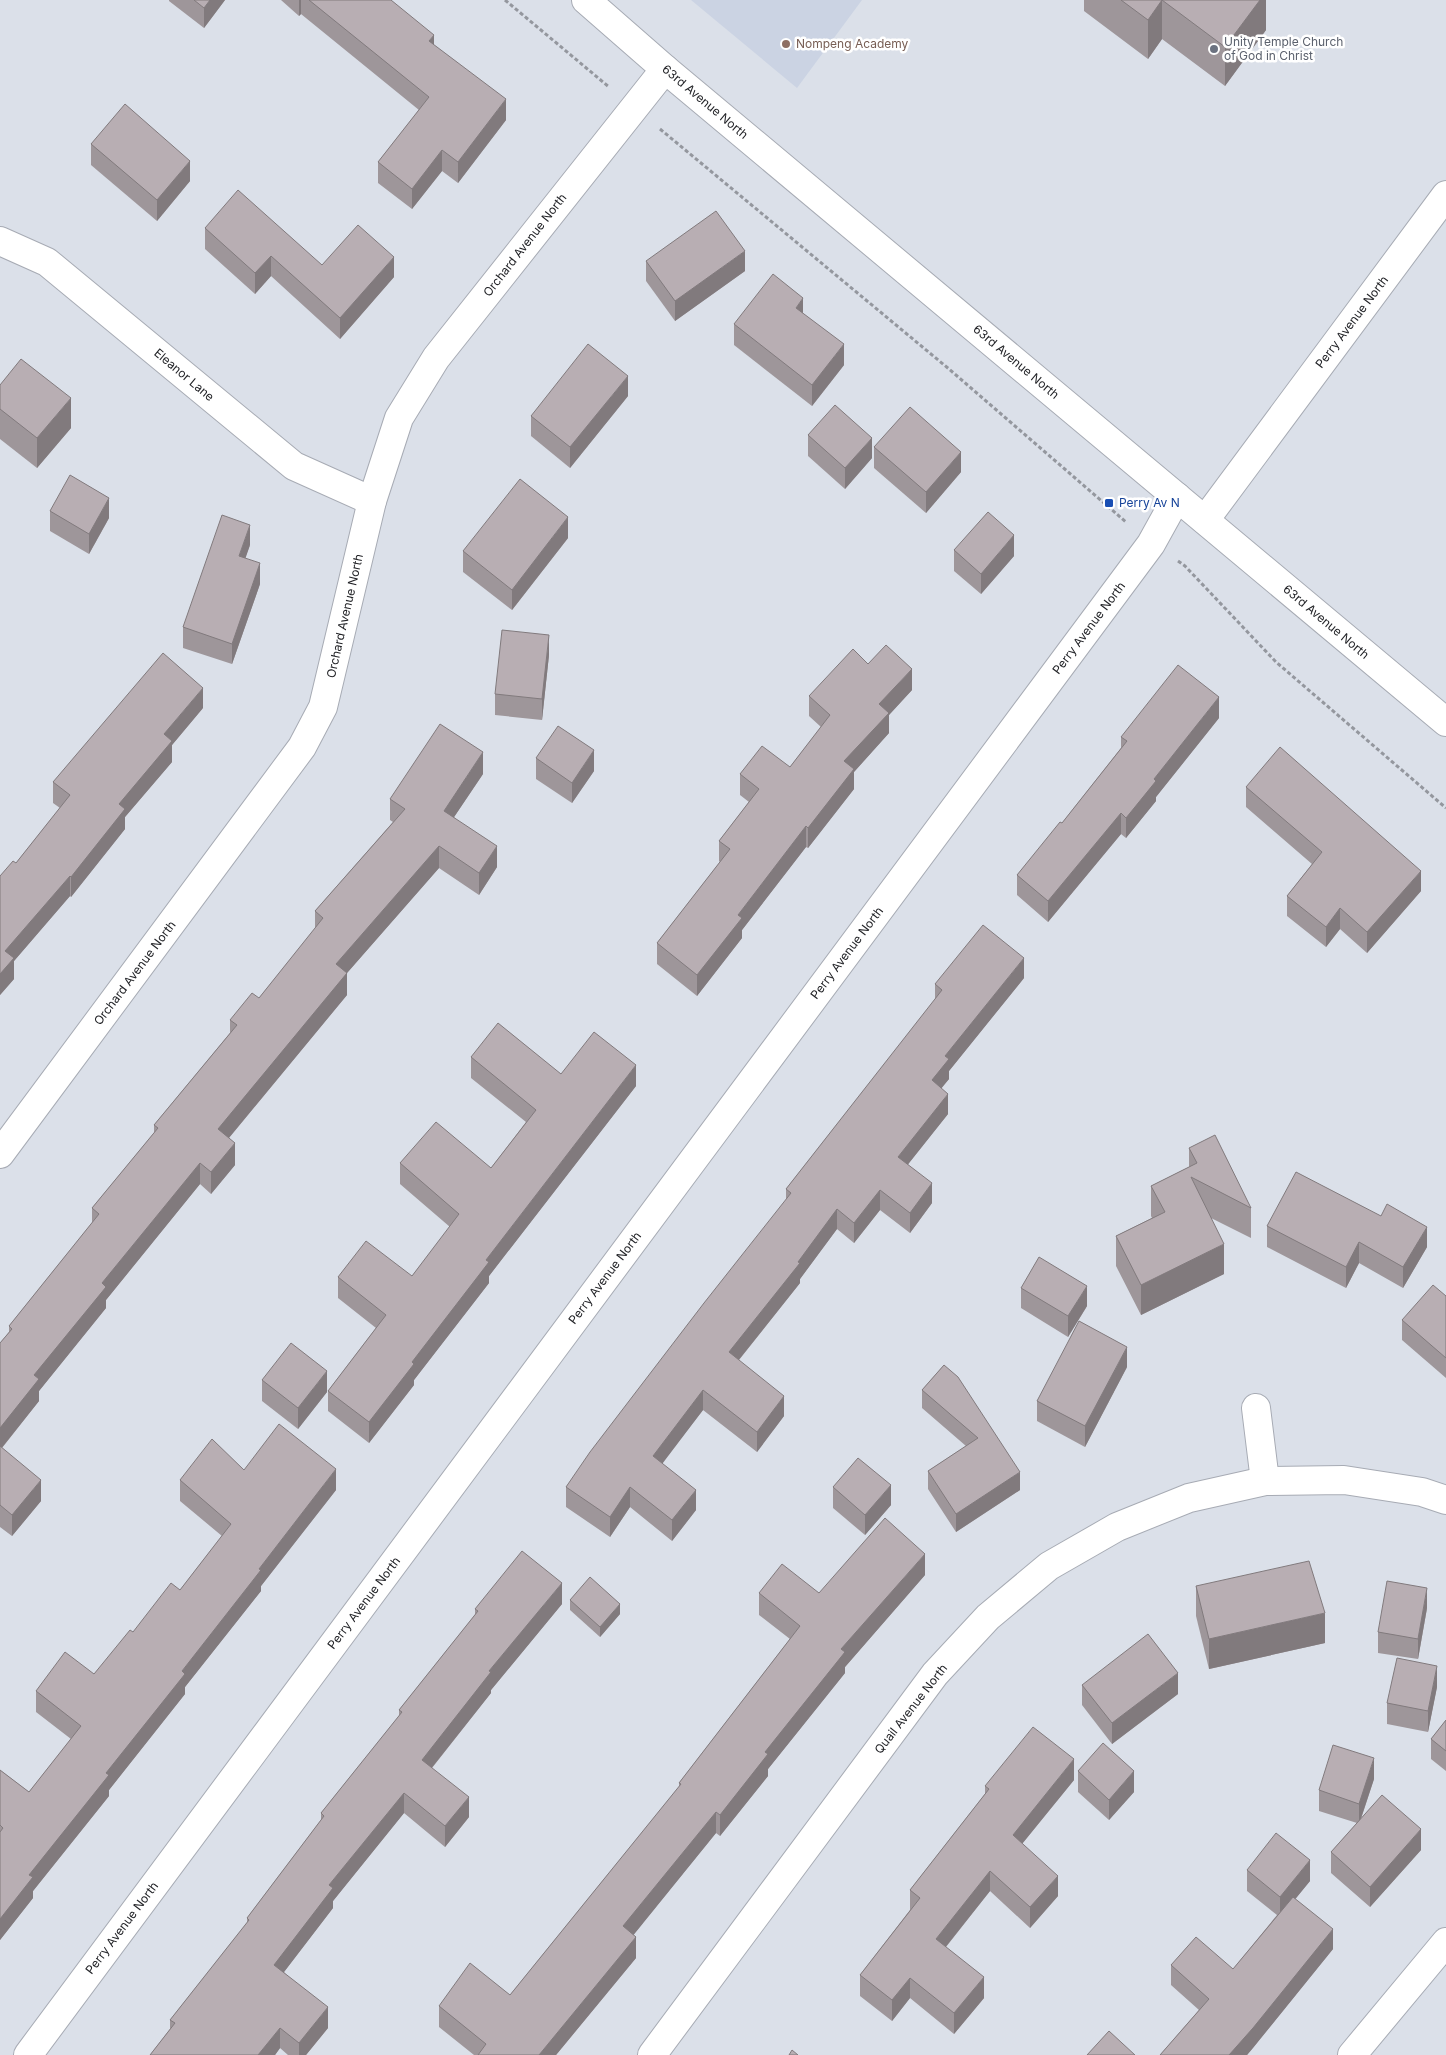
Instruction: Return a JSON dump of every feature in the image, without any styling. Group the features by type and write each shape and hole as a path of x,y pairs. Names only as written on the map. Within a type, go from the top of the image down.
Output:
{"street":[{"name":"63rd Avenue North","path":"586,0 1446,722"},
{"name":"Orchard Avenue North","path":"0,1154 302,748 323,707 372,501 399,418 436,358 666,69"},
{"name":"Perry Avenue North","path":"1205,520 1446,195"},
{"name":"Eleanor Lane","path":"1,240 47,262 294,466 372,501"},
{"name":"Perry Avenue North","path":"28,2055 1151,544 1177,497"},
{"path":"1256,1408 1265,1481"},
{"name":"Quail Avenue North","path":"652,2055 936,1674 988,1617 1049,1566 1117,1527 1189,1498 1265,1481 1344,1480 1422,1492 1446,1500"},
{"path":"1352,2055 1446,1942"}],"path":[{"path":"505,0 949,369 1151,544 1185,566 1276,662 1446,808"}],"shaded area":[{"name":"Nompeng Academy","path":"691,0 862,0 797,88"}],"building":[{"path":"194,0 210,0 204,8"},
{"path":"309,0 391,0 434,35 429,41 506,99 458,162 442,150 412,189 378,162 429,97"},
{"path":"1121,0 1162,0 1148,20"},
{"path":"1162,0 1260,0 1225,47"},
{"path":"125,104 190,161 157,200 91,144"},
{"path":"238,190 322,265 358,225 394,257 340,318 271,256 255,273 205,228"},
{"path":"716,211 745,251 675,301 646,261"},
{"path":"773,274 803,298 796,308 844,344 812,385 734,324"},
{"path":"588,344 628,376 570,447 531,416"},
{"path":"21,359 71,398 37,438 0,409 0,385"},
{"path":"835,405 872,438 845,468 808,435"},
{"path":"910,407 961,452 926,492 874,447"},
{"path":"70,475 109,498 89,534 50,511"},
{"path":"520,479 568,517 512,590 463,551"},
{"path":"988,512 1014,535 981,574 954,550"},
{"path":"222,515 250,525 239,556 260,563 232,644 183,627"},
{"path":"502,630 549,635 542,699 495,694"},
{"path":"886,645 912,669 879,704 889,713 844,761 854,769 808,828 806,826 738,915 742,918 697,975 657,943 730,849 719,841 759,789 740,774 762,746 790,767 830,715 809,696 853,649 868,664"},
{"path":"163,653 203,688 164,734 172,741 119,804 125,809 71,877 5,951 14,958 0,974 0,876 13,861 16,863 70,795 53,782"},
{"path":"1178,665 1219,697 1154,779 1156,781 1126,818 1121,813 1048,901 1017,875 1060,822 1062,823 1127,741 1121,737"},
{"path":"440,724 483,752 444,811 497,846 479,873 439,846 336,964 347,973 218,1129 235,1143 211,1172 200,1163 102,1283 106,1287 34,1375 39,1379 0,1428 0,1343 12,1329 9,1326 99,1214 92,1208 158,1128 154,1125 237,1025 230,1020 252,993 259,998 323,918 315,911 405,809 390,799"},
{"path":"558,726 594,750 572,783 536,758"},
{"path":"1280,747 1421,871 1367,932 1340,908 1326,927 1287,896 1322,852 1246,787"},
{"path":"983,925 1024,958 945,1056 949,1059 932,1080 948,1094 898,1157 932,1183 910,1213 880,1190 854,1223 837,1209 798,1262 800,1263 729,1352 784,1396 757,1432 703,1390 653,1456 696,1490 672,1520 630,1487 610,1517 566,1487 590,1452 704,1303 791,1193 786,1189 942,990 935,984"},
{"path":"498,1023 561,1074 594,1032 636,1065 486,1260 489,1262 412,1362 414,1364 369,1422 328,1391 386,1315 338,1277 366,1241 412,1276 459,1214 400,1163 436,1122 491,1168 536,1110 471,1057"},
{"path":"1215,1135 1251,1208 1191,1177 1224,1244 1141,1285 1116,1236 1165,1212 1151,1186 1197,1163 1189,1148"},
{"path":"1296,1172 1381,1216 1387,1204 1427,1227 1403,1267 1359,1242 1346,1267 1267,1226"},
{"path":"1039,1257 1087,1286 1068,1316 1021,1288"},
{"path":"1433,1285 1446,1296 1446,1358 1402,1320"},
{"path":"1079,1321 1127,1347 1085,1426 1037,1401"},
{"path":"291,1343 327,1371 298,1408 262,1380"},
{"path":"944,1365 958,1377 1020,1472 956,1514 928,1471 978,1438 922,1390"},
{"path":"279,1424 336,1469 259,1569 261,1570 182,1671 185,1674 106,1773 109,1775 29,1875 33,1877 0,1919 0,1832 3,1828 0,1825 0,1770 29,1792 81,1726 36,1691 65,1652 94,1674 130,1630 133,1632 171,1583 180,1590 231,1524 180,1480 212,1439 244,1470"},
{"path":"0,1446 41,1480 12,1515 0,1505"},
{"path":"858,1458 891,1485 865,1515 833,1487"},
{"path":"885,1518 925,1554 841,1649 845,1652 765,1752 768,1754 720,1815 716,1812 623,1926 636,1937 539,2055 478,2055 486,2044 439,2006 470,1963 510,1995 681,1784 679,1783 800,1626 759,1593 782,1564 819,1593"},
{"path":"522,1551 562,1583 489,1671 491,1672 422,1760 469,1797 445,1826 404,1793 329,1885 333,1888 274,1965 328,2007 299,2043 280,2028 258,2055 150,2055 175,2023 170,2020 249,1920 247,1918 324,1816 321,1813 402,1712 399,1710 478,1611 475,1609"},
{"path":"1309,1561 1325,1613 1209,1639 1196,1586"},
{"path":"590,1577 620,1604 600,1627 570,1600"},
{"path":"1387,1581 1427,1588 1418,1639 1378,1632"},
{"path":"1148,1634 1178,1673 1112,1723 1082,1685"},
{"path":"1397,1658 1437,1666 1428,1711 1387,1703"},
{"path":"1446,1720 1446,1751 1431,1739"},
{"path":"1033,1727 1074,1759 1013,1835 1058,1876 1030,1907 990,1871 936,1939 984,1977 954,2013 910,1978 892,2000 860,1975 920,1898 910,1890 989,1789 985,1786"},
{"path":"1103,1743 1134,1771 1109,1800 1078,1771"},
{"path":"1333,1745 1374,1758 1359,1804 1319,1790"},
{"path":"1382,1795 1421,1829 1370,1887 1331,1852"},
{"path":"1276,1833 1310,1860 1280,1897 1247,1870"},
{"path":"1293,1897 1333,1929 1253,2028 1229,2055 1160,2055 1209,1999 1171,1965 1196,1937 1233,1969"},
{"path":"1109,2031 1135,2055 1087,2055"},
{"path":"792,2050 798,2055 789,2055"}],"place":[{"name":"Nompeng Academy","path":"786,44"},
{"name":"Unity Temple Church of God in Christ","path":"1214,49"},
{"name":"Perry Av N","path":"1109,503"}]}
